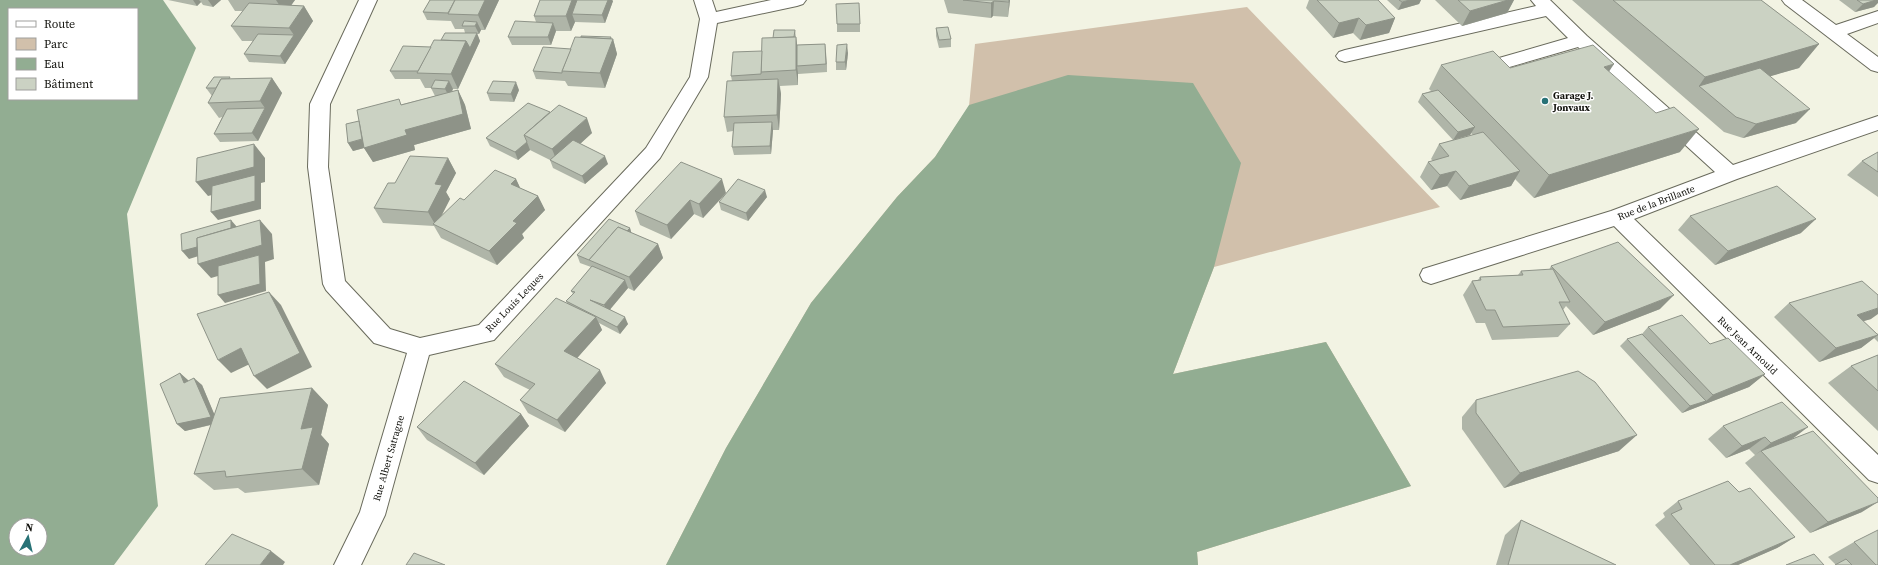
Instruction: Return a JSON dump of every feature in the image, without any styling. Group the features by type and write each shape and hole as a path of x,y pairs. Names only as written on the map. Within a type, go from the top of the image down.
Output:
{"street":[{"path":"368,0 320,104 318,167 334,284 382,336 420,348"},
{"name":"Rue Louis Leques","path":"420,348 486,333 653,153 699,77 708,19 703,0"},
{"path":"708,19 797,0"},
{"path":"1791,0 1878,66"},
{"path":"1873,0 1878,4"},
{"path":"1345,56 1545,5 1581,40 1730,174"},
{"path":"1833,32 1878,17"},
{"path":"1506,62 1581,40"},
{"name":"Rue de la Brillante","path":"1431,275 1618,217 1730,174 1878,123"},
{"name":"Rue Jean Arnould","path":"1618,217 1878,472"},
{"name":"Rue Albert Satragne","path":"347,565 372,515 420,348"}],"green space":[{"path":"1247,7 1440,207 1214,267 1173,374 1326,342 1411,486 1197,552 1198,565 666,565 726,448 811,303 897,197 935,157 969,106 975,44"}],"water":[{"path":"0,0 163,0 196,48 127,214 158,506 114,565 0,565"},
{"path":"1068,75 1193,83 1241,163 1214,267 1173,374 1326,342 1411,486 1197,552 1198,565 666,565 726,448 811,303 897,197 935,157 969,105"}],"building":[{"path":"430,0 455,0 448,13 423,12"},
{"path":"455,0 485,0 478,15 448,14"},
{"path":"540,0 572,0 566,16 534,16"},
{"path":"577,0 608,0 602,15 572,14"},
{"path":"963,0 1009,0 1009,2 994,1 991,3"},
{"path":"1317,0 1378,0 1395,18 1366,25 1359,18 1339,23"},
{"path":"1399,0 1410,0 1402,2"},
{"path":"1458,0 1508,0 1470,11"},
{"path":"1613,0 1761,0 1819,44 1705,77"},
{"path":"1857,0 1876,0 1863,4"},
{"path":"249,3 304,6 289,28 231,26"},
{"path":"859,3 860,24 837,24 836,4"},
{"path":"464,21 477,22 475,26 462,26"},
{"path":"515,21 553,23 548,37 508,37"},
{"path":"948,27 951,39 939,40 936,28"},
{"path":"774,30 795,30 794,37 773,38"},
{"path":"445,33 477,33 470,48 466,41 441,40"},
{"path":"258,34 294,35 280,56 244,54"},
{"path":"581,36 611,37 610,39"},
{"path":"575,37 613,39 600,73 562,71"},
{"path":"796,37 796,70 761,72 762,38"},
{"path":"434,40 466,41 451,74 417,73"},
{"path":"825,44 826,64 797,66 797,45"},
{"path":"847,44 845,62 836,62 837,45"},
{"path":"1593,45 1614,64 1604,67 1656,113 1674,107 1699,129 1549,175 1441,65 1493,51 1510,68"},
{"path":"403,46 431,47 418,71 390,71"},
{"path":"543,47 571,49 562,73 533,71"},
{"path":"762,51 761,74 731,76 733,52"},
{"path":"1760,68 1810,109 1756,124 1736,117 1699,86"},
{"path":"214,77 230,77 229,79 221,79 216,88 206,88"},
{"path":"272,78 260,101 208,103 221,79"},
{"path":"778,79 777,115 724,117 727,81"},
{"path":"435,80 449,81 445,89 431,88"},
{"path":"493,81 516,82 511,94 487,93"},
{"path":"458,90 463,114 405,130 407,135 364,148 357,110 399,99 401,105"},
{"path":"1438,90 1475,127 1458,132 1422,94"},
{"path":"528,103 550,112 524,135 527,142 515,152 486,138"},
{"path":"559,105 587,118 552,149 524,135"},
{"path":"265,108 252,133 214,134 227,109"},
{"path":"359,121 362,139 348,143 346,124"},
{"path":"772,122 770,146 732,147 734,123"},
{"path":"1483,132 1520,171 1469,186 1456,171 1440,175 1428,162 1449,156 1439,144"},
{"path":"573,140 605,156 582,176 550,160"},
{"path":"254,144 254,167 196,182 197,158"},
{"path":"1878,152 1878,172 1862,161"},
{"path":"410,156 448,158 435,184 442,185 428,212 374,208 388,183 395,183"},
{"path":"681,162 722,179 699,204 690,200 667,225 635,211"},
{"path":"495,170 516,179 511,184 538,196 513,221 517,223 489,251 433,224 460,198 464,200"},
{"path":"255,175 255,201 211,212 212,186"},
{"path":"738,179 765,190 746,213 719,202"},
{"path":"1777,186 1816,219 1728,251 1690,216"},
{"path":"609,219 630,228 627,231 618,227 589,260 577,255"},
{"path":"231,220 231,228 197,238 197,247 182,251 181,234"},
{"path":"260,220 262,245 198,264 197,238"},
{"path":"618,227 658,244 629,277 589,260"},
{"path":"1618,242 1674,295 1605,322 1551,266"},
{"path":"259,255 260,284 218,295 218,266"},
{"path":"592,266 625,280 604,305 590,300 625,317 617,327 566,301 575,292 571,291"},
{"path":"1553,269 1570,302 1559,302 1570,324 1503,327 1495,310 1486,310 1472,281 1481,280 1480,277 1523,275 1521,271"},
{"path":"1862,281 1878,295 1878,308 1857,315 1878,335 1836,348 1789,303"},
{"path":"269,292 300,353 254,376 241,348 218,360 197,314"},
{"path":"556,298 596,317 564,351 600,370 557,420 520,400 535,384 495,364"},
{"path":"1682,315 1710,344 1728,338 1765,374 1713,395 1648,327"},
{"path":"1642,334 1706,401 1690,406 1627,339"},
{"path":"1878,355 1878,391 1851,366"},
{"path":"1578,371 1595,382 1637,435 1520,473 1476,413 1476,400"},
{"path":"180,373 184,383 194,378 211,417 177,424 160,384"},
{"path":"464,381 521,414 475,463 417,427"},
{"path":"312,388 301,429 313,427 302,469 226,477 225,471 194,474 220,398"},
{"path":"1782,402 1808,427 1771,443 1765,437 1742,446 1723,426"},
{"path":"1813,431 1878,498 1878,502 1828,522 1761,451"},
{"path":"1728,481 1739,492 1750,488 1795,537 1730,565 1715,565 1671,514 1682,509 1678,501"},
{"path":"1521,520 1616,565 1508,565"},
{"path":"1878,530 1878,565 1876,565 1854,542"},
{"path":"232,534 271,551 260,565 205,565"},
{"path":"414,553 445,565 406,565"},
{"path":"1814,554 1824,565 1786,565"},
{"path":"1846,559 1852,565 1835,565"}],"place":[{"name":"Garage J. Jonvaux","path":"1545,101"}]}
